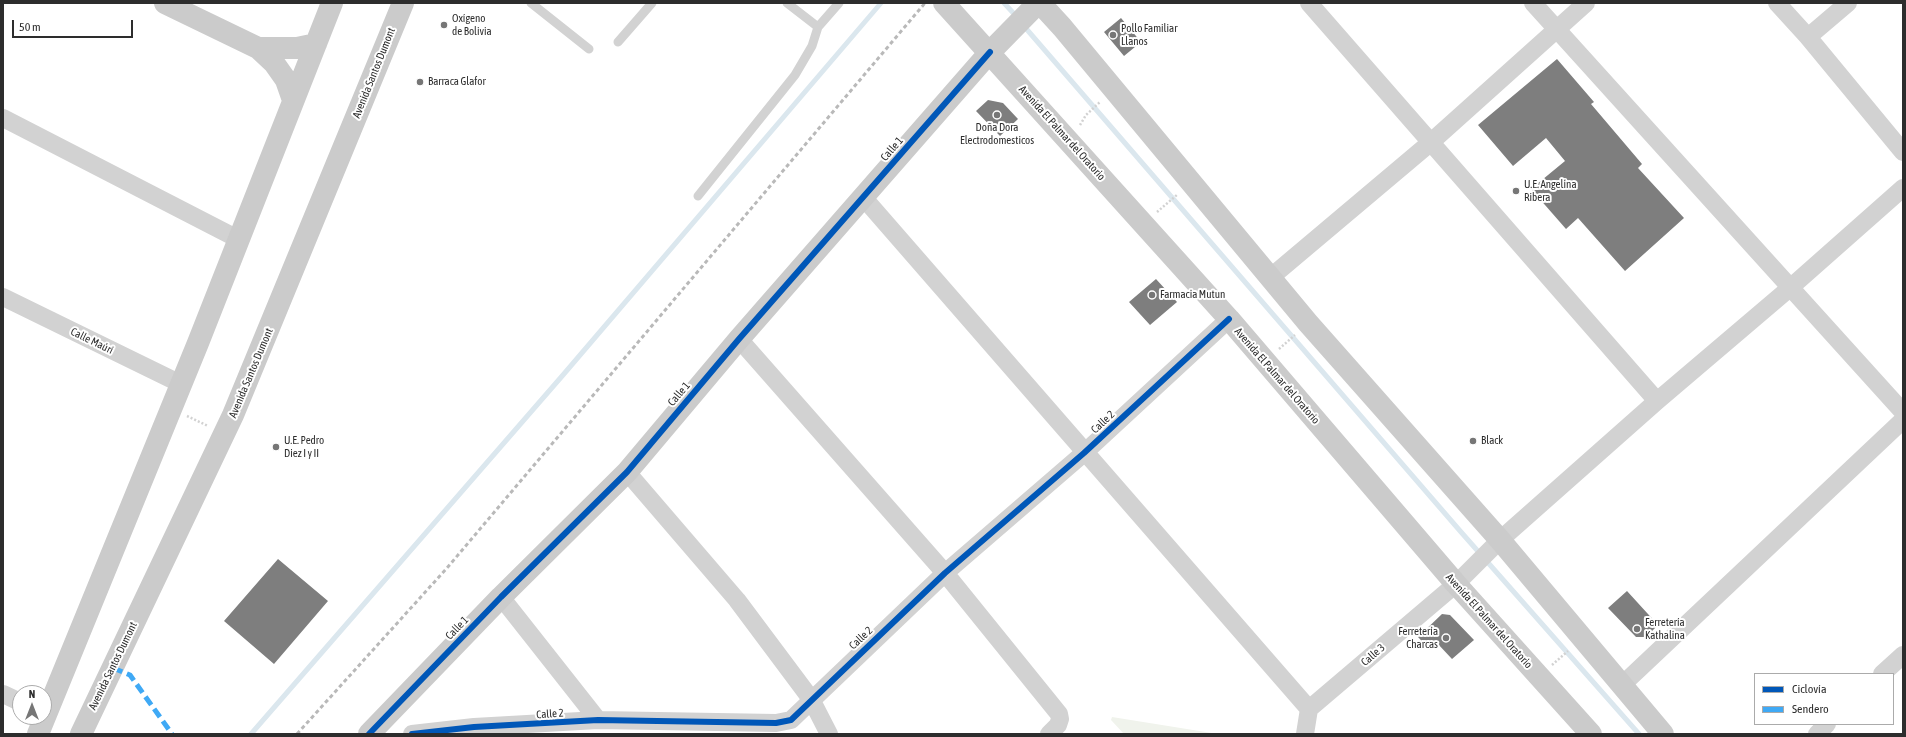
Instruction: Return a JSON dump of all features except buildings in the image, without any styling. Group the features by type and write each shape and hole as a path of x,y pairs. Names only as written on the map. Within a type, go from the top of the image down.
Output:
{"main road":[{"path":"165,3 258,48 274,63 282,74 293,100"},
{"path":"52,697 171,409 332,3"},
{"name":"Avenida Santos Dumont","path":"81,734 254,369 402,3"},
{"name":"Avenida El Palmar del Oratorio","path":"944,3 1463,576 1591,734"},
{"path":"1035,6 1062,27 1495,545 1663,734"},
{"name":"Calle 1","path":"369,734 501,597 627,472 739,339 863,197 990,52 1035,6"},
{"path":"258,48 290,48 316,44"}],"street":[{"path":"1309,3 1657,401"},
{"path":"1533,3 1903,412"},
{"path":"1271,277 1430,142 1586,3"},
{"path":"1776,3 1808,37 1903,152"},
{"path":"1808,37 1848,3"},
{"path":"3,118 238,239"},
{"name":"Calle 3","path":"1309,710 1463,576 1495,545 1657,401 1903,188"},
{"path":"863,197 1309,710 1305,734"},
{"name":"Calle Maúri","path":"3,297 181,384"},
{"name":"Calle 2","path":"412,734 474,731 598,720 652,728 784,722 791,720 811,699 945,573 1084,453 1229,319"},
{"path":"739,339 945,573 1059,714 1060,719 1058,725 1049,734"},
{"path":"1621,686 1903,420"},
{"path":"627,472 737,600 811,699 829,734"},
{"path":"501,597 598,720"},
{"path":"1817,734 1826,725"}],"lane":[{"path":"531,3 589,49"},
{"path":"618,42 652,3"},
{"path":"787,3 818,27"},
{"path":"698,196 795,75 808,52 818,27 839,3"}],"path":[{"path":"1086,115 1104,98"},
{"path":"1163,207 1182,191"},
{"path":"1279,349 1296,334"},
{"path":"171,409 224,434"},
{"path":"1553,664 1569,650"}],"shaded area":[{"path":"1112,717 1218,734 1124,734 1111,720"}],"waterway":[{"path":"251,734 563,375 881,3"},
{"path":"1004,3 1017,17"},
{"path":"1023,25 1461,532 1639,734"}],"railway":[{"path":"297,734 447,568 925,3"}],"marked path":[{"path":"113,668 130,675 172,734"}],"cycle path":[{"path":"369,734 501,597 627,472 739,339 990,52"},
{"path":"412,734 474,727 598,720 776,723 791,720 945,573 1084,453 1229,319"}],"place":[{"name":"Oxígeno de Bolivia","path":"444,25"},
{"name":"Pollo Familiar Llanos","path":"1113,35"},
{"name":"Barraca Glafor","path":"420,82"},
{"name":"Doña Dora Electrodomesticos","path":"997,115"},
{"name":"U.E. Angelina Ribera","path":"1516,191"},
{"name":"Farmacia Mutun","path":"1152,295"},
{"name":"Black","path":"1473,441"},
{"name":"U.E. Pedro Diez I y II","path":"276,447"},
{"name":"Ferretería Kathalina","path":"1637,629"},
{"name":"Ferretería Charcas","path":"1446,638"}]}
